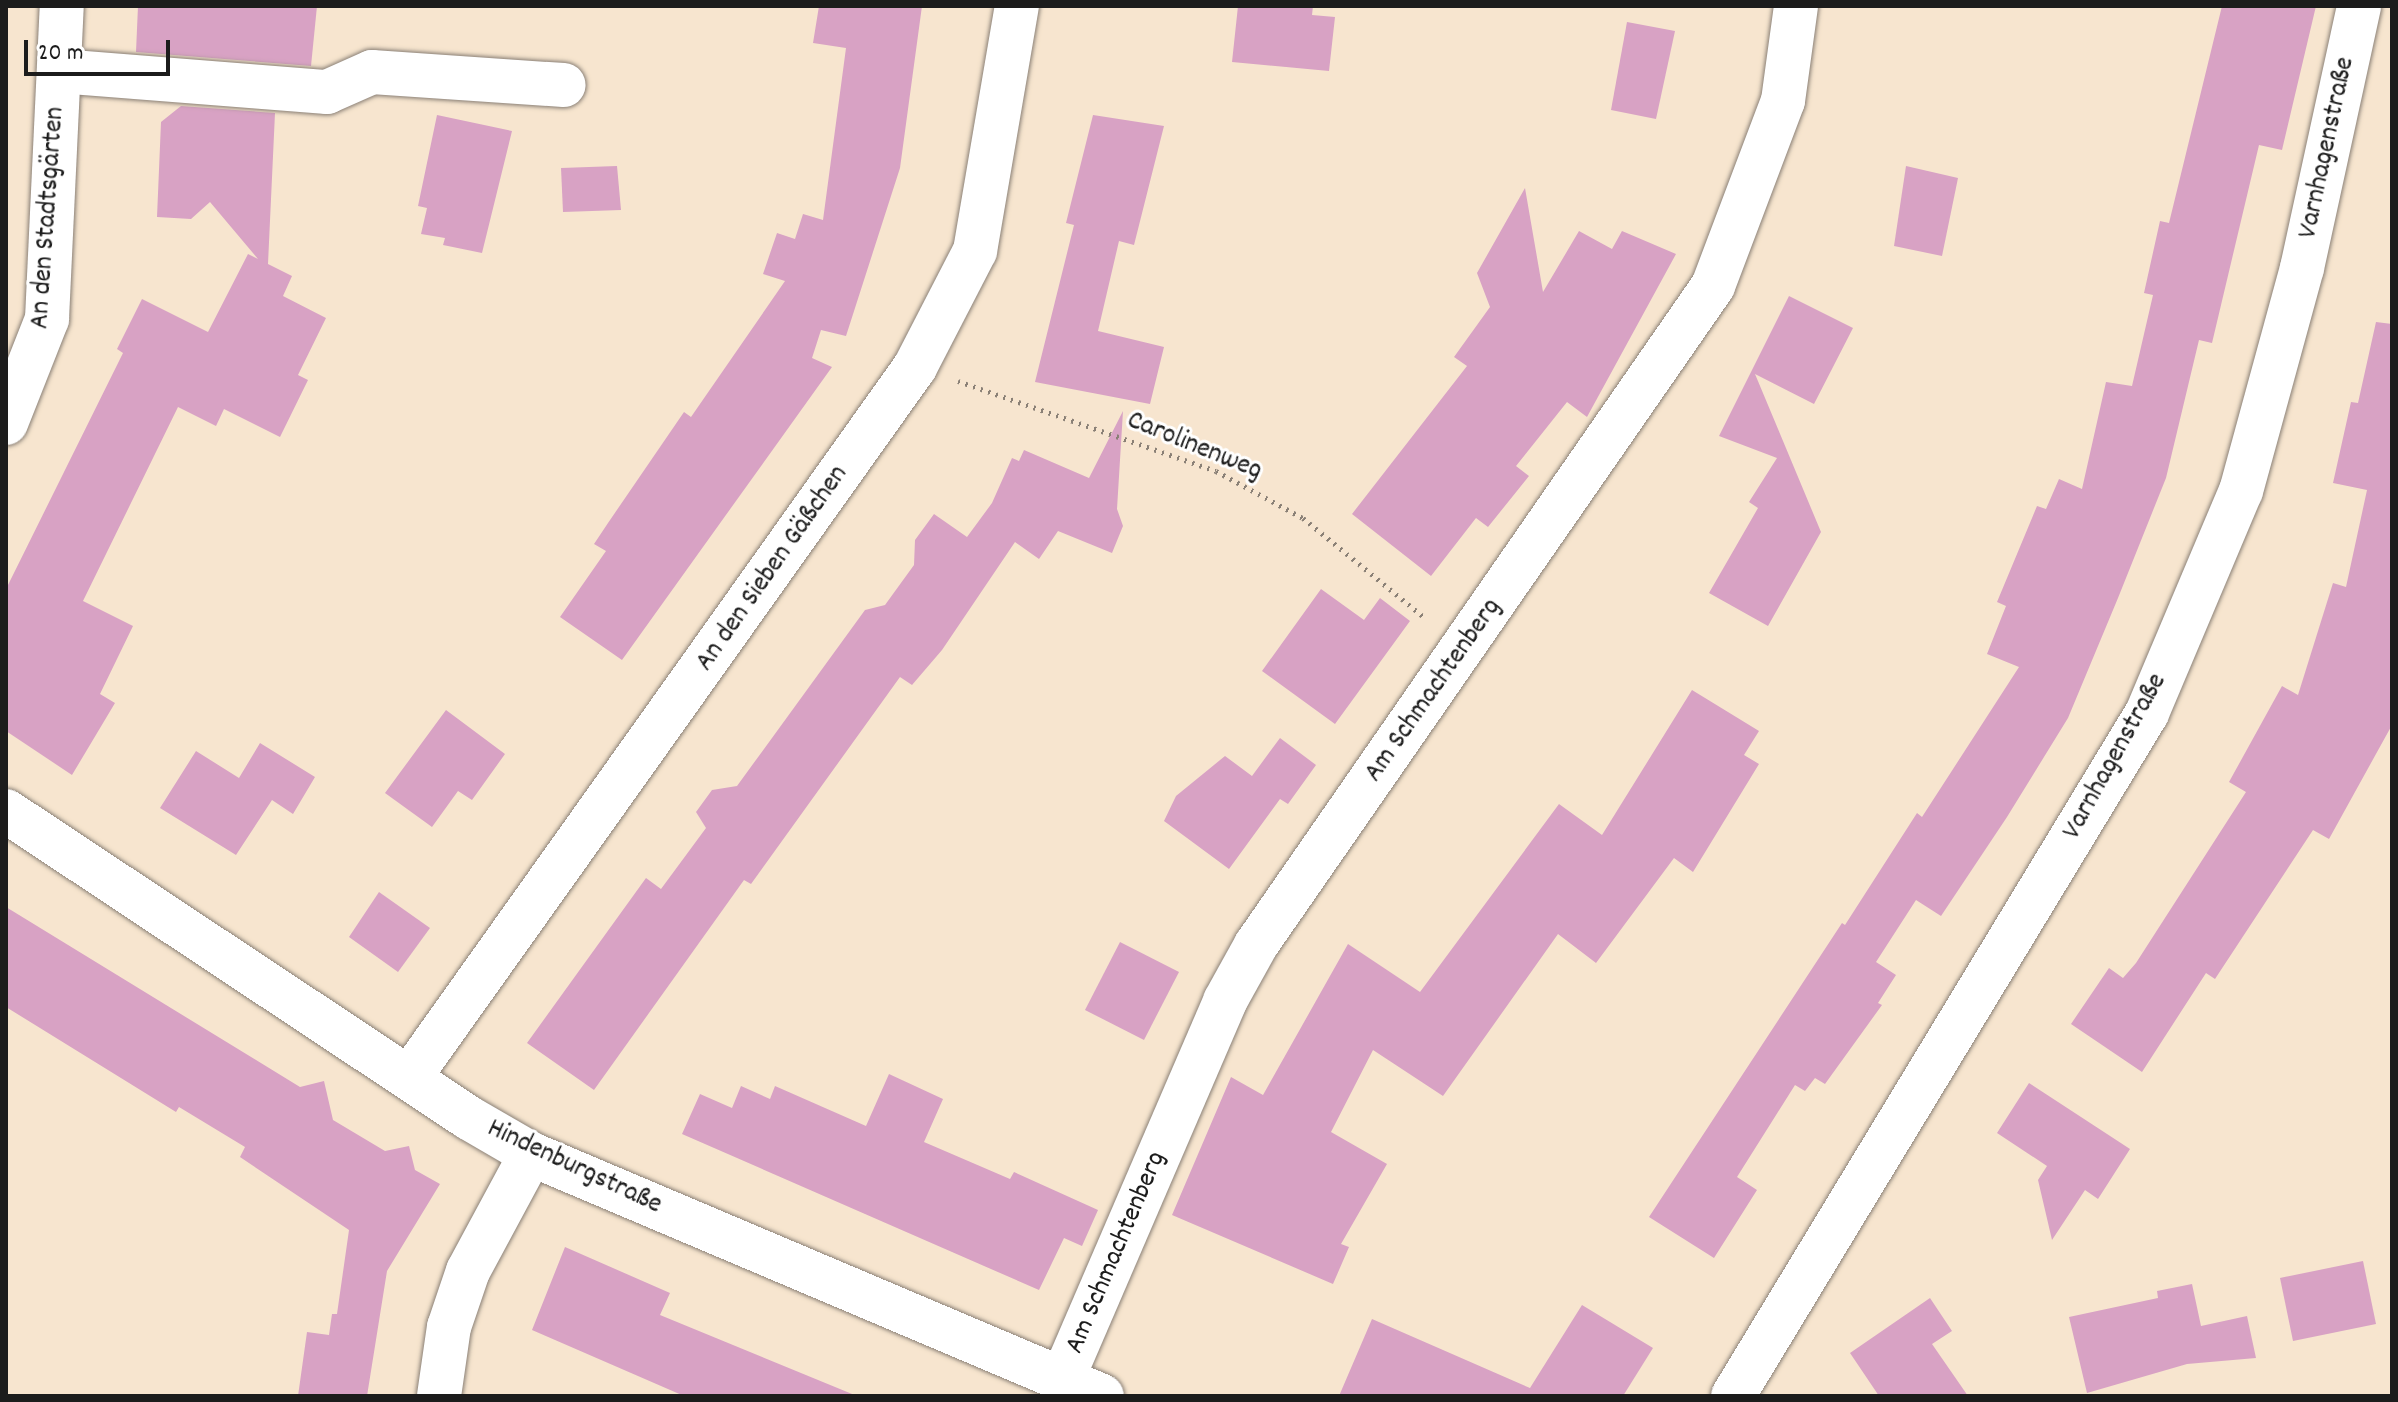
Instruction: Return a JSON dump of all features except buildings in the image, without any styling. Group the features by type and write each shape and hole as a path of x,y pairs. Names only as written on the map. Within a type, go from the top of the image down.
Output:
{"street":[{"name":"An den Stadtsgärten","path":"6,423 47,319 62,6"},
{"name":"An den Sieben Gäßchen","path":"409,1078 915,367 975,251 1017,6"},
{"name":"Am Schmachtenberg","path":"1062,1380 1225,1001 1256,945 1464,650 1713,286 1783,101 1796,6"},
{"name":"Varnhagenstraße","path":"1733,1396 2147,713 2241,491 2302,268 2359,6"},
{"path":"59,71 327,92 372,72 564,85"},
{"name":"Hindenburgstraße","path":"6,811 409,1078 531,1154 1102,1396"},
{"path":"439,1396 449,1327 468,1271 531,1154"}],"path":[{"name":"Carolinenweg","path":"915,367 1216,471 1303,518 1464,650"}]}
